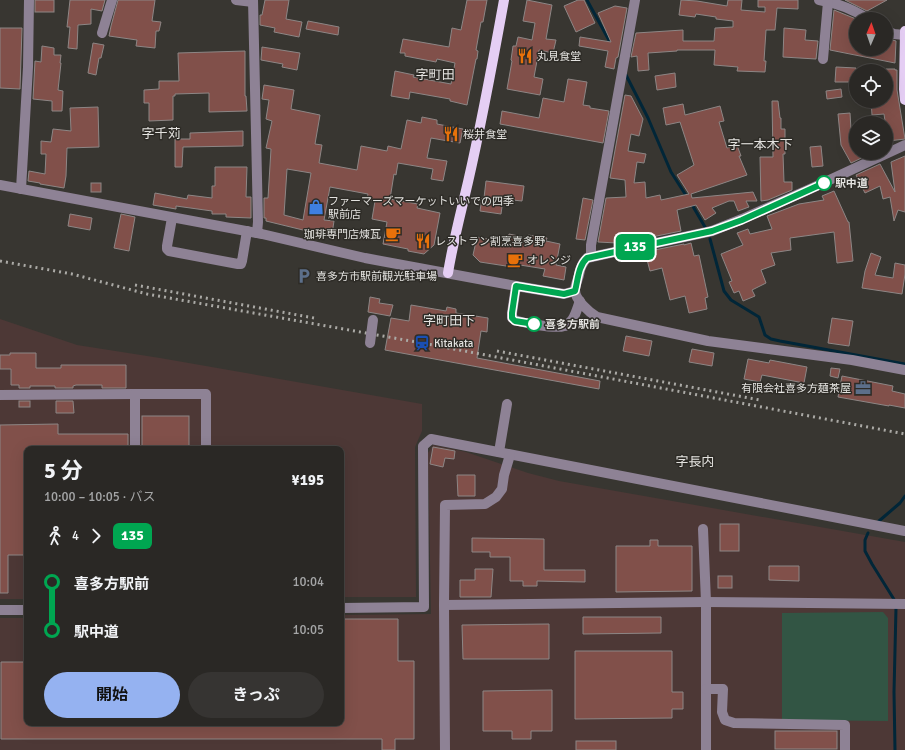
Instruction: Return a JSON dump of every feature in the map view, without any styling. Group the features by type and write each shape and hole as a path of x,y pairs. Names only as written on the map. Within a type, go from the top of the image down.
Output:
{"main road":[{"path":"448,274 452,248 489,83 504,0"},
{"path":"905,31 905,100"}],"street":[{"path":"21,189 28,67 29,0"},
{"path":"102,33 112,0"},
{"path":"172,218 167,246 169,251 238,264 241,264 252,232 258,222 253,1 236,0"},
{"path":"589,257 635,0"},
{"path":"822,59 823,1 842,5 857,12"},
{"path":"893,34 905,35"},
{"path":"905,145 742,220 712,231 589,257 583,262 575,291 580,301 588,311 597,316 708,341 852,360 905,370"},
{"path":"0,185 252,232 366,258 448,274 564,294 575,291"},
{"path":"516,286 512,313 512,318 515,321 563,327 570,323 580,301"},
{"path":"370,343 373,320"},
{"path":"134,394 135,446"},
{"path":"0,395 206,394 206,446"},
{"path":"499,452 507,404"},
{"path":"344,608 424,607 423,446 431,439 905,531"},
{"path":"445,750 445,505 485,504 496,497 502,489 504,475 510,455"},
{"path":"703,529 706,602 706,750"},
{"path":"444,605 706,602 905,604"},
{"path":"0,610 24,610"},
{"path":"706,689 722,689 722,712 725,720 734,723 845,725 845,750"}],"shaded area":[{"path":"0,319 77,345 422,404 422,431 415,447 416,597 344,597 344,446 24,446 24,599 0,599"},
{"path":"433,445 466,452 528,473 559,481 905,542 905,750 0,750 0,618 24,618 24,726 344,726 344,615 431,614 428,453"}],"green space":[{"path":"883,612 888,618 888,721 782,720 782,613"}],"building":[{"path":"35,0 54,0 54,12 35,12"},
{"path":"70,0 105,0 102,11 91,9 91,24 78,25 77,49 68,48 70,27 67,27"},
{"path":"118,0 155,0 152,21 161,22 159,31 156,31 155,48 136,46 137,40 109,36"},
{"path":"265,0 289,0 286,19 302,22 299,37 274,32 275,28 260,25 260,15 262,15"},
{"path":"467,0 487,0 483,22 481,22 476,50 478,51 477,59 467,105 450,101 450,99 410,92 409,99 391,96 395,71 414,75 413,77 451,84 455,63 437,59 436,62 405,56 405,53 400,53 403,39 449,47 452,28 461,30"},
{"path":"527,0 552,5 546,39 556,40 553,53 539,50 534,77 543,79 540,95 507,89 513,46 516,46 518,37 532,40 535,23 523,21"},
{"path":"578,0 584,0 595,23 576,32 564,6"},
{"path":"681,0 727,6 728,0 742,0 741,10 765,12 765,7 758,7 758,0 798,0 798,9 777,8 775,30 766,30 764,61 766,61 765,72 737,71 738,67 714,65 715,50 677,50 648,53 649,70 638,71 637,56 631,57 636,33 683,30 683,41 714,41 715,28 733,27 733,21 716,19 716,17 696,14 695,17 679,15"},
{"path":"845,0 887,0 867,11"},
{"path":"615,6 627,8 618,57 616,58 614,69 605,67 608,51 579,46 580,37 611,42 598,13"},
{"path":"834,10 849,16 849,54 830,50"},
{"path":"308,21 339,27 338,35 306,29"},
{"path":"0,28 22,28 20,89 0,88"},
{"path":"784,28 806,30 805,40 818,41 816,59 783,57"},
{"path":"893,40 896,41 895,63 860,56 893,56"},
{"path":"93,43 104,45 101,58 99,58 96,75 88,73"},
{"path":"42,46 54,48 54,55 61,55 58,90 63,91 62,111 52,111 52,101 33,99 35,61 41,62"},
{"path":"262,47 300,53 297,70 282,67 283,64 261,60"},
{"path":"245,51 245,96 247,111 209,112 209,93 175,94 175,96 173,96 173,120 149,121 149,103 144,103 144,90 159,89 159,81 179,81 178,53"},
{"path":"836,67 849,68 849,82 835,82"},
{"path":"893,69 897,70 897,90 905,139 893,140 893,116 884,116 884,114 872,115 872,108 893,108"},
{"path":"675,73 676,87 657,90 655,76"},
{"path":"568,79 587,82 583,105 590,106 590,108 609,111 603,143 500,124 502,111 539,118 543,98 564,102"},
{"path":"264,85 294,90 291,109 320,115 315,144 322,145 319,163 357,170 361,146 387,151 388,146 401,149 407,120 421,123 422,117 437,120 437,124 463,129 460,143 431,138 427,158 447,161 443,181 431,179 433,169 398,163 396,175 394,174 390,199 418,204 417,208 440,213 434,245 424,254 383,244 387,222 372,219 375,201 367,199 368,194 330,187 324,220 334,221 332,234 303,230 266,221 266,218 264,218 264,198 268,198 271,149 266,148 272,121 266,119 269,100 262,99","holes":["287,169 311,173 303,220 284,215"]},
{"path":"841,89 842,97 827,99 826,91"},
{"path":"625,95 631,96 643,119 639,136 631,134 628,151 646,154 644,163 637,162 634,183 645,182 646,198 660,195 661,200 689,194 677,175 694,165 680,122 666,125 663,108 683,104 685,115 720,106 724,121 719,122 727,148 737,145 741,156 739,156 747,175 691,194 692,198 753,192 757,201 746,201 749,207 738,211 734,201 729,201 712,208 716,213 705,220 696,205 677,210 681,231 617,243 598,242 606,198 626,197 625,180 610,178"},
{"path":"772,101 778,101 781,129 785,129 785,154 783,154 784,182 792,182 792,190 768,200 761,201 760,157 773,157"},
{"path":"98,107 99,147 67,148 64,188 28,181 29,171 45,174 46,154 41,154 41,141 51,142 53,129 71,131 70,108"},
{"path":"850,113 849,159 841,145 838,114"},
{"path":"243,131 243,146 183,147 182,167 175,167 175,139 190,139 190,133"},
{"path":"821,146 823,166 812,167 810,147"},
{"path":"905,156 905,212 898,210 894,221 890,197 883,199 880,186 865,193 856,175 880,164 895,192 891,162"},
{"path":"849,160 857,160 851,163"},
{"path":"215,167 247,167 246,197 251,197 251,218 226,217 226,214 212,214 212,211 176,206 176,209 153,205 155,193 187,199 188,195 212,198 212,186 215,186"},
{"path":"486,181 524,186 522,201 503,199 501,214 480,211 482,198 484,198"},
{"path":"91,183 101,183 101,192 91,192"},
{"path":"834,191 849,222 853,261 837,263 834,232 790,238 791,250 771,253 775,265 761,270 766,283 752,290 755,296 743,301 739,291 734,293 729,282 732,281 721,254 743,245 737,233 748,229 750,234 772,229 767,216 799,204 824,200 822,196"},
{"path":"583,198 593,200 585,240 576,239"},
{"path":"70,214 92,218 90,230 68,226"},
{"path":"121,214 135,217 129,251 114,248"},
{"path":"509,234 528,238 528,235 547,238 546,241 560,244 556,265 566,267 564,280 543,276 545,269 520,265 519,268 480,262 473,255 477,237 499,241 499,238 508,239"},
{"path":"691,243 694,256 699,255 708,297 705,298 707,309 689,313 685,296 670,300 662,268 650,271 645,252"},
{"path":"871,253 881,257 875,275 893,278 895,263 905,265 902,294 862,288 865,271"},
{"path":"370,297 380,299 379,303 393,305 390,316 368,312"},
{"path":"411,305 446,311 447,307 456,309 456,313 488,318 487,332 481,331 477,358 600,381 599,389 385,350 391,318 409,321"},
{"path":"832,318 853,321 849,346 828,343"},
{"path":"626,336 652,341 649,356 623,351"},
{"path":"692,349 714,353 712,366 689,362"},
{"path":"10,353 36,353 36,368 61,368 61,365 126,365 126,388 102,388 102,385 76,385 73,386 73,388 30,386 30,388 19,388 19,385 11,385 11,369 0,369 0,355 10,355"},
{"path":"748,359 769,363 770,360 807,367 804,383 762,375 760,382 744,379"},
{"path":"831,368 840,369 838,378 830,376"},
{"path":"842,376 893,386 892,391 905,394 905,408 838,397"},
{"path":"19,401 30,401 30,407 19,407"},
{"path":"56,401 73,401 74,413 56,413"},
{"path":"142,416 189,416 189,446 142,446"},
{"path":"58,424 58,434 128,434 128,446 24,446 24,555 8,555 8,593 0,593 0,425"},
{"path":"433,447 455,451 454,459 445,458 443,467 430,464"},
{"path":"457,475 475,475 475,496 458,496"},
{"path":"720,524 739,524 739,551 720,551"},
{"path":"472,538 544,539 544,570 585,570 585,582 537,581 537,586 523,586 523,581 510,581 510,557 490,557 490,552 472,552"},
{"path":"650,540 658,540 658,546 692,546 692,591 616,592 616,546 650,546"},
{"path":"769,566 799,566 799,581 769,580"},
{"path":"475,569 493,569 491,597 460,597 460,580 475,580"},
{"path":"718,576 732,576 732,588 718,588"},
{"path":"583,617 661,617 661,633 583,634"},
{"path":"344,619 398,619 398,661 414,661 414,739 395,739 395,750 382,750 382,739 1,739 1,662 24,662 24,726 344,726"},
{"path":"549,624 549,659 463,659 462,625"},
{"path":"575,651 672,651 672,692 683,692 683,709 672,709 672,718 575,719"},
{"path":"552,690 552,731 531,731 531,739 512,739 512,731 483,731 483,691"},
{"path":"775,731 837,731 837,749 775,749"},
{"path":"576,741 616,741 616,750 576,750"}],"waterway":[{"path":"587,0 611,44"},
{"path":"625,73 648,118 671,172 687,197"},
{"path":"691,203 705,227"},
{"path":"710,239 724,291 731,300 759,317 765,335 771,339 905,364"},
{"path":"879,521 900,503 905,496"},
{"path":"868,533 865,540 865,551 895,601"},
{"path":"895,750 894,692 896,608"}],"railway":[{"path":"0,261 72,274 147,294 422,343 905,434"},
{"path":"135,285 314,318"},
{"path":"497,351 760,400"}],"bus line":[{"name":"135","path":"534,324 515,321 512,318 516,286 564,294 575,291 581,267 587,258 712,231 742,220 824,183"}],"place":[{"name":"丸見食堂","path":"525,56"},
{"name":"桜井食堂","path":"451,134"},
{"name":"駅中道","path":"824,183"},
{"name":"ファーマーズマーケットいいでの四季 駅前店","path":"316,207"},
{"name":"珈琲専門店煉瓦","path":"393,234"},
{"name":"レストラン割烹喜多野","path":"423,241"},
{"name":"オレンジ","path":"515,260"},
{"name":"喜多方市駅前観光駐車場","path":"304,276"},
{"name":"喜多方駅前","path":"534,324"},
{"name":"Kitakata","path":"422,343"},
{"name":"有限会社喜多方麺茶屋","path":"863,388"}],"district":[{"name":"字町田","path":"435,74"},
{"name":"字千苅","path":"161,133"},
{"name":"字一本木下","path":"760,144"},
{"name":"字町田下","path":"449,320"},
{"name":"字長内","path":"695,461"}]}
